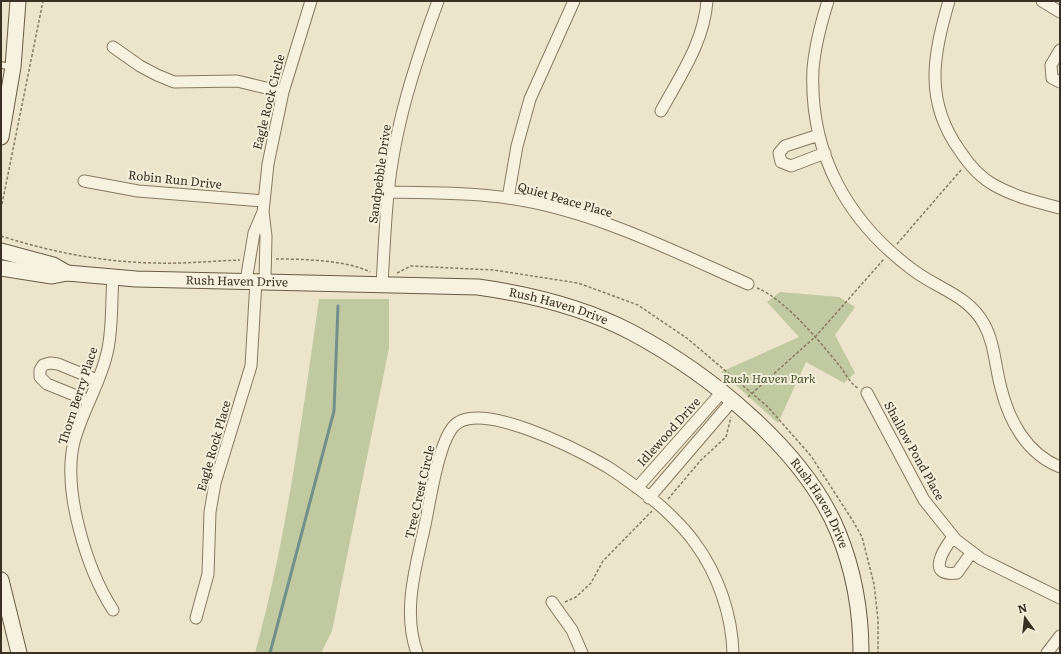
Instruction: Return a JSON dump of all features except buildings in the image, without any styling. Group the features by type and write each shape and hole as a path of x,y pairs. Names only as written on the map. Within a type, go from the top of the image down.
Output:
{"street":[{"path":"1,137 7,66 18,1"},
{"name":"Eagle Rock Circle","path":"256,281 250,260 254,233 263,206 268,164 283,92 311,1"},
{"name":"Sandpebble Drive","path":"382,280 389,192 395,143 406,96 438,1"},
{"path":"508,198 517,146 530,99 574,1"},
{"path":"661,111 696,47 706,18 707,1"},
{"path":"828,1 817,40 813,68 813,93 819,135 825,153 849,205 867,229 890,252 915,272 957,294 972,307 984,324 992,343 1001,388 1010,417 1020,436 1051,463 1060,467"},
{"path":"949,1 936,49 934,78 938,110 952,141 968,162 993,185 1026,200 1060,208"},
{"path":"1042,1 1060,12"},
{"path":"113,47 151,72 174,82 237,81 283,92"},
{"path":"1060,50 1051,65 1052,78 1060,82"},
{"path":"819,135 785,146 779,153 781,162 791,166 825,153"},
{"name":"Robin Run Drive","path":"84,182 138,191 263,206"},
{"name":"Quiet Peace Place","path":"389,192 508,198 597,220 748,284"},
{"name":"Eagle Rock Circle","path":"256,281 265,259 266,228 263,206"},
{"name":"Rush Haven Drive","path":"1,251 53,266 67,273"},
{"name":"Rush Haven Drive","path":"1,268 52,276 67,273 113,277 256,281 382,280 478,287 507,291 562,306 630,332 697,373 768,432 797,466 820,500 838,532 850,568 858,604 861,653"},
{"name":"Thorn Berry Place","path":"113,277 108,349 74,443 72,467 73,494 93,572 99,588 113,610"},
{"name":"Eagle Rock Place","path":"196,618 208,574 210,512 214,483 251,366 256,281"},
{"path":"89,401 44,382 40,377 40,370 43,365 54,363 97,380"},
{"name":"Shallow Pond Place","path":"867,392 924,500 953,537 981,559 1060,598"},
{"path":"649,498 730,400"},
{"name":"Idlewood Drive","path":"637,488 730,400"},
{"name":"Tree Crest Circle","path":"417,653 410,618 412,592 438,468 445,442 453,426 464,419 481,417 518,426 572,448 607,467 649,498 695,542 713,573 730,623 733,653"},
{"path":"953,537 944,548 939,560 940,568 943,572 948,574 957,573 972,552"},
{"path":"1,580 19,653"},
{"path":"552,602 572,630 582,653"},
{"path":"1047,653 1060,636"}],"path":[{"path":"1,209 43,1"},
{"path":"730,400 752,394 816,336 968,162"},
{"path":"1,236 70,254 102,260 154,263 250,260"},
{"path":"265,259 294,259 357,266 376,275 382,280 411,266 492,270 578,283 638,305 662,320 710,357 768,407 811,456 862,537 874,584 878,620 878,653"},
{"path":"748,284 769,292 816,336 846,373 852,385 867,392"}],"green space":[{"name":"Rush Haven Park","path":"780,292 839,297 855,307 835,335 855,373 844,383 806,362 778,423 721,372 799,337 767,302"},
{"path":"319,299 389,299 389,348 332,631 321,653 255,653 276,565 293,477"}],"waterway":[{"path":"270,653 334,411 338,306"}]}
